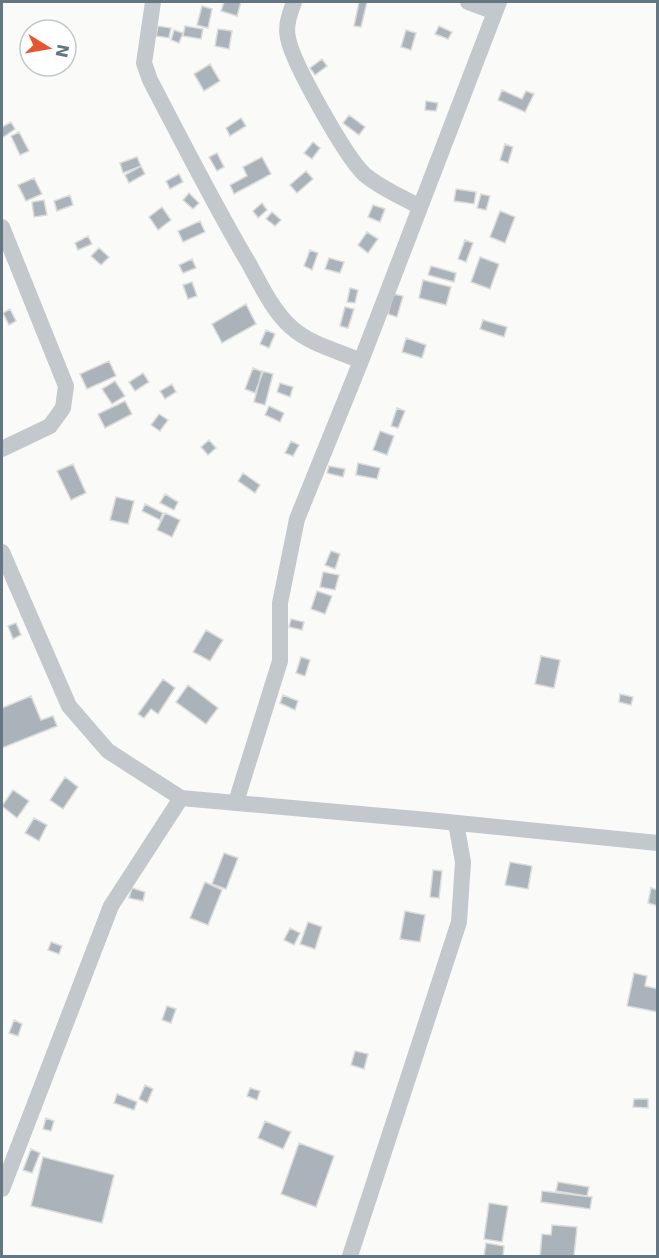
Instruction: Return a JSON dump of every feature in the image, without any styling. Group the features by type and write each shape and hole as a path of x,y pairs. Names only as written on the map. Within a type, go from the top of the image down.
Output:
{"street":[{"path":"153,2 144,63 150,80 224,221 262,286 291,327 306,337 361,361"},
{"path":"294,2 287,31 290,46 349,156 367,177 420,207"},
{"path":"236,802 280,661 280,603 297,519 361,361 497,7 468,2"},
{"path":"2,228 66,386 63,408 50,426 2,449"},
{"path":"2,552 69,706 108,751 181,798 657,843"},
{"path":"2,1189 111,906 181,798"},
{"path":"350,1257 459,922 463,862 456,823"}],"building":[{"path":"224,2 241,2 237,16 221,11"},
{"path":"359,2 367,2 361,27 354,26"},
{"path":"202,6 212,9 208,28 197,25"},
{"path":"158,26 171,28 169,38 156,36"},
{"path":"185,26 203,29 201,39 183,36"},
{"path":"439,26 452,32 448,39 435,34"},
{"path":"218,29 232,31 229,49 215,46"},
{"path":"174,30 183,33 179,43 171,40"},
{"path":"406,30 416,33 411,50 401,47"},
{"path":"322,59 327,66 315,75 310,68"},
{"path":"210,64 220,81 204,91 194,74"},
{"path":"502,90 522,99 526,91 534,94 525,112 498,100"},
{"path":"426,101 438,103 436,111 425,110"},
{"path":"349,115 365,127 359,135 343,123"},
{"path":"241,118 246,126 230,136 226,128"},
{"path":"11,122 15,129 2,138 2,127"},
{"path":"19,132 29,151 20,155 11,136"},
{"path":"313,142 320,148 312,159 304,153"},
{"path":"505,144 513,147 508,163 500,160"},
{"path":"217,153 224,167 217,171 209,157"},
{"path":"137,157 141,166 123,173 120,163"},
{"path":"262,157 271,174 234,194 230,185 247,176 243,167"},
{"path":"141,166 145,174 129,183 125,175"},
{"path":"306,171 313,179 297,193 290,185"},
{"path":"179,174 183,182 170,189 166,181"},
{"path":"34,178 42,194 26,201 18,185"},
{"path":"456,189 476,192 474,204 454,201"},
{"path":"189,193 199,203 193,209 183,200"},
{"path":"481,194 490,196 486,210 477,208"},
{"path":"70,195 73,205 57,211 54,201"},
{"path":"44,200 47,215 34,217 32,202"},
{"path":"262,203 267,210 258,218 253,211"},
{"path":"373,205 385,209 380,222 368,217"},
{"path":"162,207 171,220 158,230 149,217"},
{"path":"500,211 515,217 505,243 490,237"},
{"path":"272,212 281,220 275,226 266,219"},
{"path":"200,221 205,232 183,242 178,231"},
{"path":"367,232 378,239 368,253 358,245"},
{"path":"88,236 92,244 78,250 75,243"},
{"path":"465,240 473,243 466,262 458,259"},
{"path":"99,248 109,257 101,265 91,256"},
{"path":"310,250 318,253 312,270 304,266"},
{"path":"480,257 499,264 490,289 471,282"},
{"path":"329,258 344,262 340,273 325,269"},
{"path":"192,259 196,268 183,273 179,265"},
{"path":"431,266 456,273 454,282 428,275"},
{"path":"423,280 451,287 446,305 419,298"},
{"path":"192,282 197,296 188,299 183,285"},
{"path":"350,288 358,290 355,303 347,302"},
{"path":"393,294 403,296 397,317 388,314"},
{"path":"246,304 256,324 222,343 212,324"},
{"path":"345,307 354,309 348,328 340,326"},
{"path":"10,309 16,321 9,325 3,313"},
{"path":"483,320 507,327 504,337 480,329"},
{"path":"266,330 275,334 269,348 260,344"},
{"path":"406,338 426,345 422,358 402,352"},
{"path":"109,361 116,376 87,389 80,374"},
{"path":"253,368 263,372 255,393 245,389"},
{"path":"262,371 273,374 265,405 254,402"},
{"path":"143,373 149,382 135,391 129,382"},
{"path":"115,381 125,396 112,404 102,389"},
{"path":"280,383 293,387 290,397 277,392"},
{"path":"172,384 176,392 165,399 160,391"},
{"path":"125,401 132,414 105,428 98,414"},
{"path":"269,406 284,413 280,422 265,415"},
{"path":"397,408 405,411 398,428 391,426"},
{"path":"159,414 168,420 160,431 151,425"},
{"path":"380,431 394,436 387,455 373,450"},
{"path":"209,440 216,448 208,455 201,447"},
{"path":"291,441 299,445 293,456 285,453"},
{"path":"358,463 380,468 377,479 356,475"},
{"path":"73,464 86,493 71,500 57,471"},
{"path":"329,466 345,469 343,477 327,473"},
{"path":"243,473 260,485 255,493 238,481"},
{"path":"165,494 178,502 174,510 160,503"},
{"path":"116,497 134,501 128,524 110,520"},
{"path":"145,504 163,513 160,520 142,511"},
{"path":"165,513 180,520 172,537 157,530"},
{"path":"331,551 340,554 335,569 325,565"},
{"path":"323,572 339,575 335,590 320,587"},
{"path":"317,591 332,596 325,614 311,609"},
{"path":"291,619 304,622 302,630 289,627"},
{"path":"16,623 21,635 13,639 8,626"},
{"path":"206,630 223,640 210,661 193,652"},
{"path":"541,656 560,660 554,688 535,684"},
{"path":"301,657 310,660 305,676 296,673"},
{"path":"163,679 175,688 158,714 151,709 144,718 138,714"},
{"path":"188,685 218,708 206,724 176,702"},
{"path":"620,694 633,697 631,705 619,702"},
{"path":"283,695 298,701 295,710 280,703"},
{"path":"31,696 41,720 53,716 57,726 2,748 2,708"},
{"path":"65,777 78,787 63,809 50,800"},
{"path":"13,790 29,801 17,818 2,806"},
{"path":"34,818 47,825 39,841 25,833"},
{"path":"224,853 238,858 226,889 212,884"},
{"path":"510,862 532,866 528,889 505,885"},
{"path":"433,870 442,871 439,898 430,897"},
{"path":"205,882 222,890 208,925 190,918"},
{"path":"132,888 145,892 143,901 129,898"},
{"path":"651,888 658,890 658,906 648,903"},
{"path":"405,911 425,915 420,942 400,939"},
{"path":"308,922 322,927 315,949 300,944"},
{"path":"290,928 300,933 294,945 284,940"},
{"path":"51,942 62,946 59,954 48,950"},
{"path":"634,973 647,976 645,986 658,989 658,1012 627,1006"},
{"path":"167,1006 176,1009 171,1023 162,1020"},
{"path":"14,1020 22,1024 18,1036 9,1033"},
{"path":"355,1051 368,1054 364,1069 351,1065"},
{"path":"145,1085 153,1089 147,1103 139,1099"},
{"path":"250,1088 260,1091 257,1100 247,1096"},
{"path":"117,1094 137,1102 134,1110 114,1103"},
{"path":"634,1099 648,1099 648,1108 633,1107"},
{"path":"46,1118 54,1121 51,1131 43,1129"},
{"path":"265,1121 291,1132 283,1149 258,1138"},
{"path":"299,1143 334,1156 316,1207 281,1194"},
{"path":"31,1149 40,1153 32,1173 23,1170"},
{"path":"43,1157 114,1175 102,1223 31,1206"},
{"path":"558,1182 589,1187 587,1196 556,1191"},
{"path":"542,1191 592,1197 590,1209 541,1202"},
{"path":"489,1203 508,1206 502,1242 484,1239"},
{"path":"552,1225 577,1227 574,1256 540,1256 542,1234 551,1235"},
{"path":"486,1243 504,1246 503,1256 484,1256"}]}
